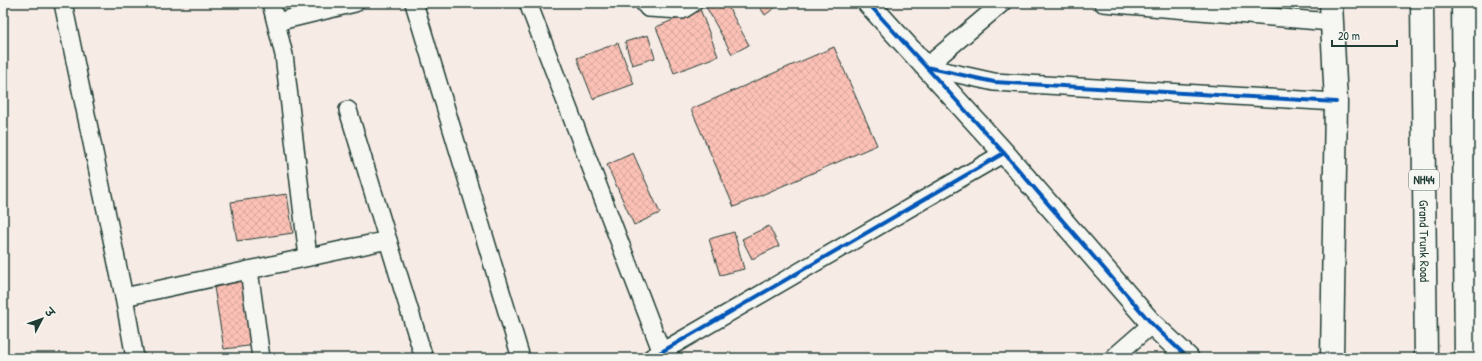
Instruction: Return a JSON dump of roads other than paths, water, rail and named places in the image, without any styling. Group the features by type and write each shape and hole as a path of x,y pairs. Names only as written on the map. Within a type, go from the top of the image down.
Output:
{"main road":[{"name":"Grand Trunk Road","path":"1422,3 1426,358"},
{"path":"1463,3 1466,358"},
{"path":"1331,12 1336,102 1332,358"}],"street":[{"path":"63,3 124,297 135,358"},
{"path":"271,3 284,55 308,257"},
{"path":"276,22 355,3"},
{"path":"414,3 520,358"},
{"path":"528,3 659,356 1004,154"},
{"path":"644,3 648,8 682,10 692,3"},
{"path":"868,3 1004,154 1152,324 1188,358"},
{"path":"926,67 1002,3"},
{"path":"1103,3 1331,12"},
{"path":"926,67 994,82 1336,102"},
{"path":"348,110 424,358"},
{"path":"124,297 388,240"},
{"path":"248,270 261,358"},
{"path":"1113,358 1152,324"}]}
